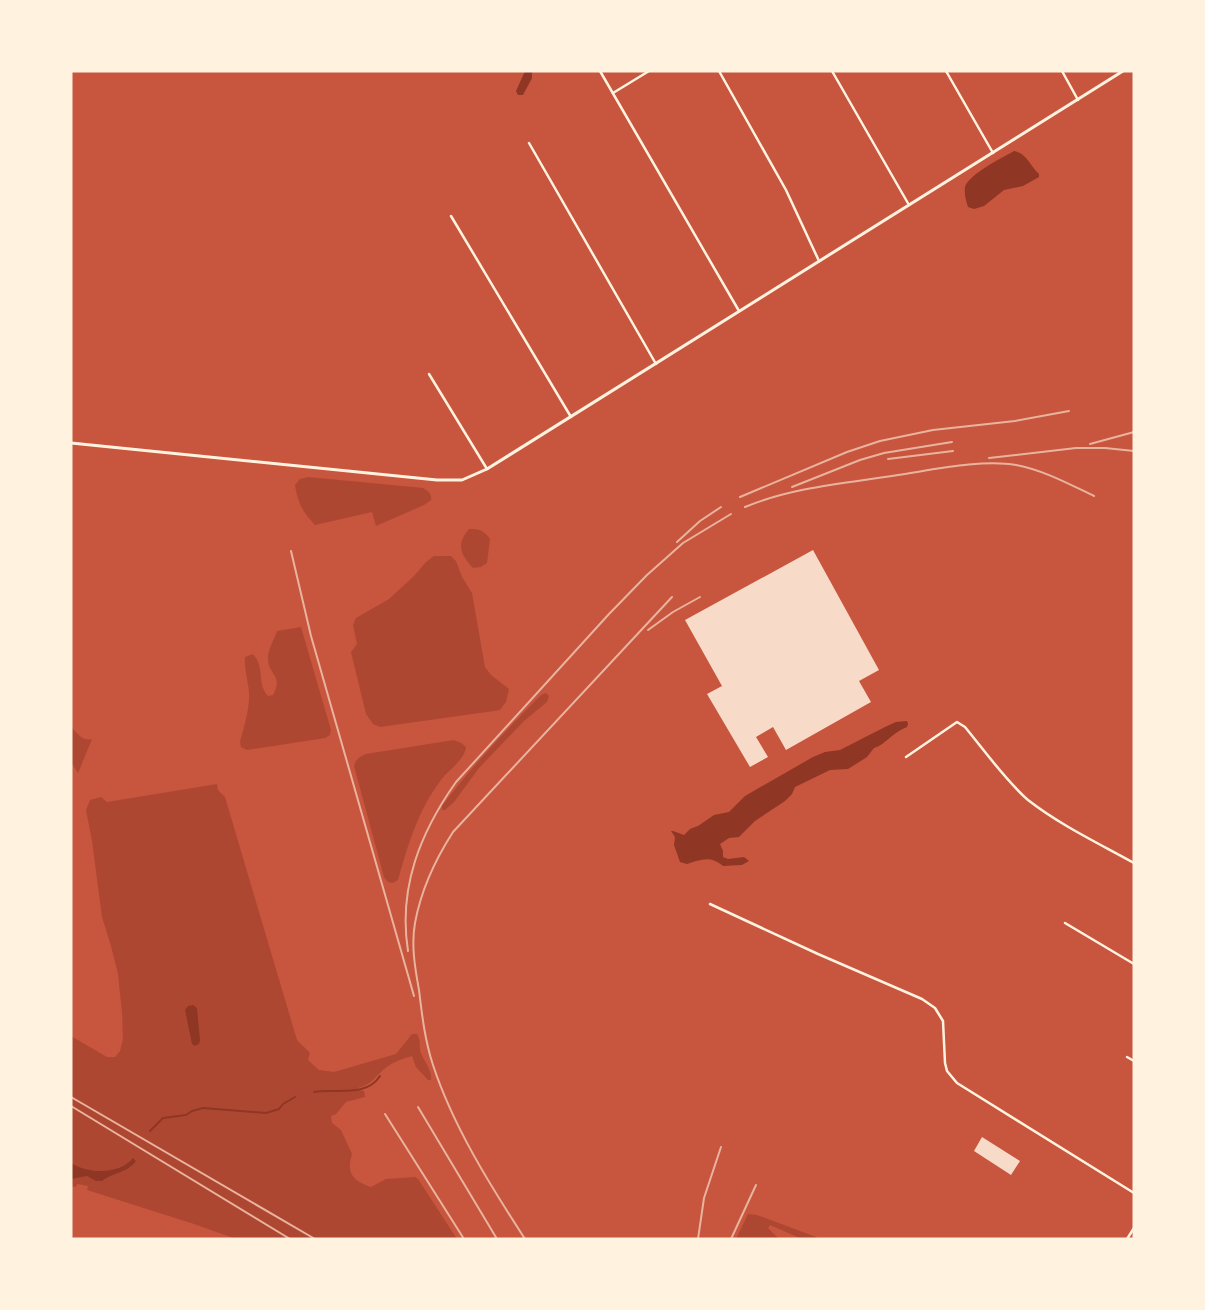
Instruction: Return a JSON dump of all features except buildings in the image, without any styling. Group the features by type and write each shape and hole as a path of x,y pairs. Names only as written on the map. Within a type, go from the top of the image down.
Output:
{"street":[{"path":"600,71 738,311"},
{"path":"613,93 649,71"},
{"path":"720,71 786,190 819,261"},
{"path":"832,71 909,205"},
{"path":"946,71 993,153"},
{"path":"1062,71 1078,100"},
{"path":"71,443 437,480 462,480 487,469 1123,71"},
{"path":"529,143 656,364"},
{"path":"452,216 571,417"},
{"path":"429,374 487,469"},
{"path":"906,757 956,722 960,723 1018,790 1029,800 1067,826 1134,863"},
{"path":"710,904 922,999 935,1008 943,1021 945,1063 947,1071 958,1084 1134,1193"},
{"path":"1065,923 1134,964"},
{"path":"1127,1057 1134,1061"},
{"path":"1127,1239 1134,1228"}],"shaded area":[{"path":"525,71 532,71 532,78 523,95 518,95 516,91"},
{"path":"1014,151 1025,157 1039,174 1039,177 1023,186 1004,190 984,206 974,209 968,207 965,187 968,182 986,167"},
{"path":"308,477 423,488 430,494 431,500 424,505 376,526 372,512 315,525 301,506 295,485 300,479"},
{"path":"469,529 481,531 490,539 487,563 481,567 473,568 461,549 462,539"},
{"path":"434,556 451,556 456,561 462,577 472,593 485,667 491,675 509,689 506,702 500,710 380,727 373,724 366,714 351,652 357,644 353,625 356,618 389,599"},
{"path":"301,627 331,730 330,735 325,738 247,750 241,747 240,742 249,705 245,657 253,654 259,665 264,691 268,696 273,695 277,683 270,668 268,658 271,644 277,631"},
{"path":"546,693 549,696 547,702 524,721 479,768 454,802 445,810 442,810 442,806 465,777 515,721 541,695"},
{"path":"907,721 907,727 874,748 867,757 848,769 830,770 795,787 792,794 785,801 755,821 739,837 729,838 720,844 723,857 728,859 744,857 749,861 742,865 723,866 709,859 687,864 680,862 674,845 675,837 671,831 684,835 690,829 714,815 729,812 745,796 813,757 825,752 840,750 896,722"},
{"path":"71,727 83,738 92,739 78,773 71,762"},
{"path":"454,740 466,747 465,752 433,791 410,841 398,880 393,883 388,882 384,877 354,766 361,756 366,754"},
{"path":"217,784 218,790 225,797 297,1040 310,1053 308,1060 319,1070 334,1072 396,1054 412,1034 417,1034 420,1042 420,1051 429,1069 431,1080 428,1080 416,1067 412,1056 404,1058 389,1065 369,1083 358,1088 358,1090 364,1091 365,1097 346,1102 336,1114 331,1116 332,1123 341,1130 352,1154 350,1167 352,1176 371,1187 386,1179 415,1177 457,1239 236,1239 87,1190 88,1186 77,1184 76,1187 71,1186 71,1036 107,1057 115,1057 120,1051 123,1039 118,974 102,917 86,810 90,800 101,797 107,802"},
{"path":"193,1005 197,1008 200,1040 199,1044 195,1046 192,1044 185,1010 188,1006"},
{"path":"133,1158 136,1161 129,1168 102,1181 96,1181 87,1176 71,1179 71,1163 94,1171 103,1171 120,1168"},
{"path":"748,1214 757,1215 818,1239 802,1239 770,1225 768,1228 779,1239 736,1239"}],"waterway":[{"path":"314,1092 359,1090 374,1083 380,1076"},
{"path":"150,1131 163,1118 186,1115 203,1108 266,1113 279,1109 283,1104 295,1097"}],"railway":[{"path":"740,497 847,452 880,441 933,430 1015,421 1069,411"},
{"path":"1090,444 1134,432"},
{"path":"792,487 860,460 884,453 952,442"},
{"path":"989,458 1076,448 1134,451"},
{"path":"888,459 953,451"},
{"path":"745,507 763,500 820,486 988,463 1016,465 1036,470 1094,496"},
{"path":"677,542 700,521 721,507"},
{"path":"408,951 406,905 409,883 422,841 443,801 456,782 647,575 683,543 731,514"},
{"path":"291,551 311,636 414,996"},
{"path":"525,1239 473,1155 441,1088 433,1065 424,1028 414,956 413,940 418,911 440,853 453,832 672,597"},
{"path":"648,630 673,612 700,597"},
{"path":"71,1097 315,1239"},
{"path":"71,1106 290,1239"},
{"path":"418,1107 497,1239"},
{"path":"385,1114 464,1239"},
{"path":"698,1239 704,1198 721,1147"},
{"path":"731,1239 756,1185"}]}
